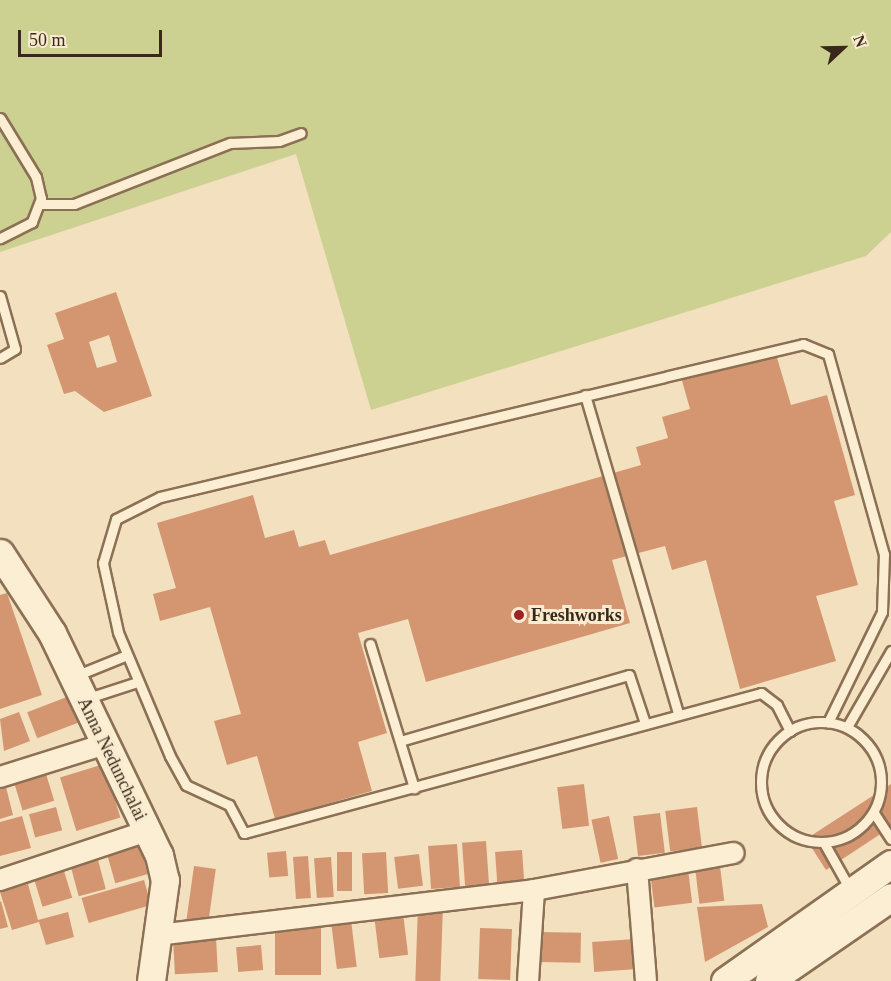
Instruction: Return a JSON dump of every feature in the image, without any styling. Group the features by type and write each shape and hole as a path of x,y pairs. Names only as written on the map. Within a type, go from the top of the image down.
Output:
{"street":[{"name":"Anna Nedunchalai","path":"0,553 52,633 147,831 165,880 151,981"},
{"path":"0,777 105,744"},
{"path":"0,880 147,831"},
{"path":"158,935 534,890 637,869 734,853"},
{"path":"769,981 858,905 891,864"},
{"path":"637,869 646,981"},
{"path":"528,981 534,890"},
{"path":"724,981 858,905 891,897"}],"lane":[{"path":"0,118 36,177 40,204 32,222 0,238"},
{"path":"40,204 74,204 230,143 279,141 301,133"},
{"path":"0,296 15,349 0,358"},
{"path":"790,730 777,705 760,693 244,832 229,805 186,785 127,655 103,563 116,519 160,497 803,344 828,354 888,555 882,612 828,722"},
{"path":"585,395 678,714"},
{"path":"370,644 414,788"},
{"path":"847,728 891,651"},
{"path":"78,688 127,655"},
{"path":"400,741 629,675 645,723"},
{"path":"78,688 137,681"},
{"path":"828,722 847,728 863,739 881,774 874,813 852,834 824,843 786,832 763,799 765,760 790,730 828,722"},
{"path":"874,813 891,839"},
{"path":"824,843 858,905"}],"green space":[{"path":"0,0 891,0 891,232 866,256 371,410 296,154 0,252"}],"building":[{"path":"116,292 152,396 104,412 75,391 64,394 47,345 64,339 55,313","holes":["109,335 117,362 97,368 89,342"]},
{"path":"775,351 791,405 827,395 855,495 834,501 858,585 816,596 836,661 740,689 706,560 672,570 665,546 612,560 630,623 426,682 408,619 358,633 387,733 358,742 372,791 275,819 257,756 227,765 214,721 241,714 210,607 160,621 153,594 176,588 157,523 253,495 265,538 294,530 299,547 325,540 330,555 641,465 636,447 668,438 662,417 690,409 681,377"},
{"path":"7,593 42,695 0,709 0,595"},
{"path":"72,695 82,721 37,738 27,712"},
{"path":"19,712 30,741 4,751 0,719"},
{"path":"104,764 120,818 76,831 60,777"},
{"path":"46,774 54,801 23,810 14,784"},
{"path":"584,784 589,826 562,829 557,787"},
{"path":"891,784 891,827 826,870 806,839"},
{"path":"6,787 13,815 0,819 0,788"},
{"path":"56,807 62,830 35,837 29,814"},
{"path":"697,807 702,848 670,852 665,811"},
{"path":"660,813 665,853 638,856 633,816"},
{"path":"22,816 31,848 0,856 0,822"},
{"path":"609,816 618,859 601,863 591,820"},
{"path":"486,841 489,888 465,890 462,843"},
{"path":"457,844 460,887 431,889 428,846"},
{"path":"140,846 148,874 115,883 107,855"},
{"path":"522,850 525,890 498,892 495,852"},
{"path":"286,851 288,876 269,878 267,853"},
{"path":"337,852 352,852 352,891 337,891"},
{"path":"386,852 388,893 364,894 362,853"},
{"path":"419,854 423,886 398,889 394,857"},
{"path":"308,856 311,898 296,899 293,857"},
{"path":"331,857 334,897 317,898 314,858"},
{"path":"98,860 106,889 79,896 71,867"},
{"path":"194,866 216,869 208,926 186,923"},
{"path":"720,866 724,901 699,904 695,869"},
{"path":"688,869 692,903 654,907 650,874"},
{"path":"64,871 72,898 43,907 34,880"},
{"path":"144,880 151,905 89,923 82,898"},
{"path":"28,884 38,920 68,912 74,937 46,945 39,922 12,930 0,892"},
{"path":"0,902 8,927 0,929"},
{"path":"762,904 768,927 705,962 697,907"},
{"path":"418,905 443,906 440,981 415,981"},
{"path":"403,913 408,955 379,958 374,917"},
{"path":"351,920 357,967 337,969 331,922"},
{"path":"275,926 321,926 321,975 275,975"},
{"path":"480,928 512,929 510,980 478,979"},
{"path":"540,932 581,933 580,963 539,962"},
{"path":"216,937 218,972 175,974 173,939"},
{"path":"635,939 637,969 594,972 592,942"},
{"path":"261,945 263,970 238,972 236,947"}],"place":[{"name":"Freshworks","path":"519,615"}]}
